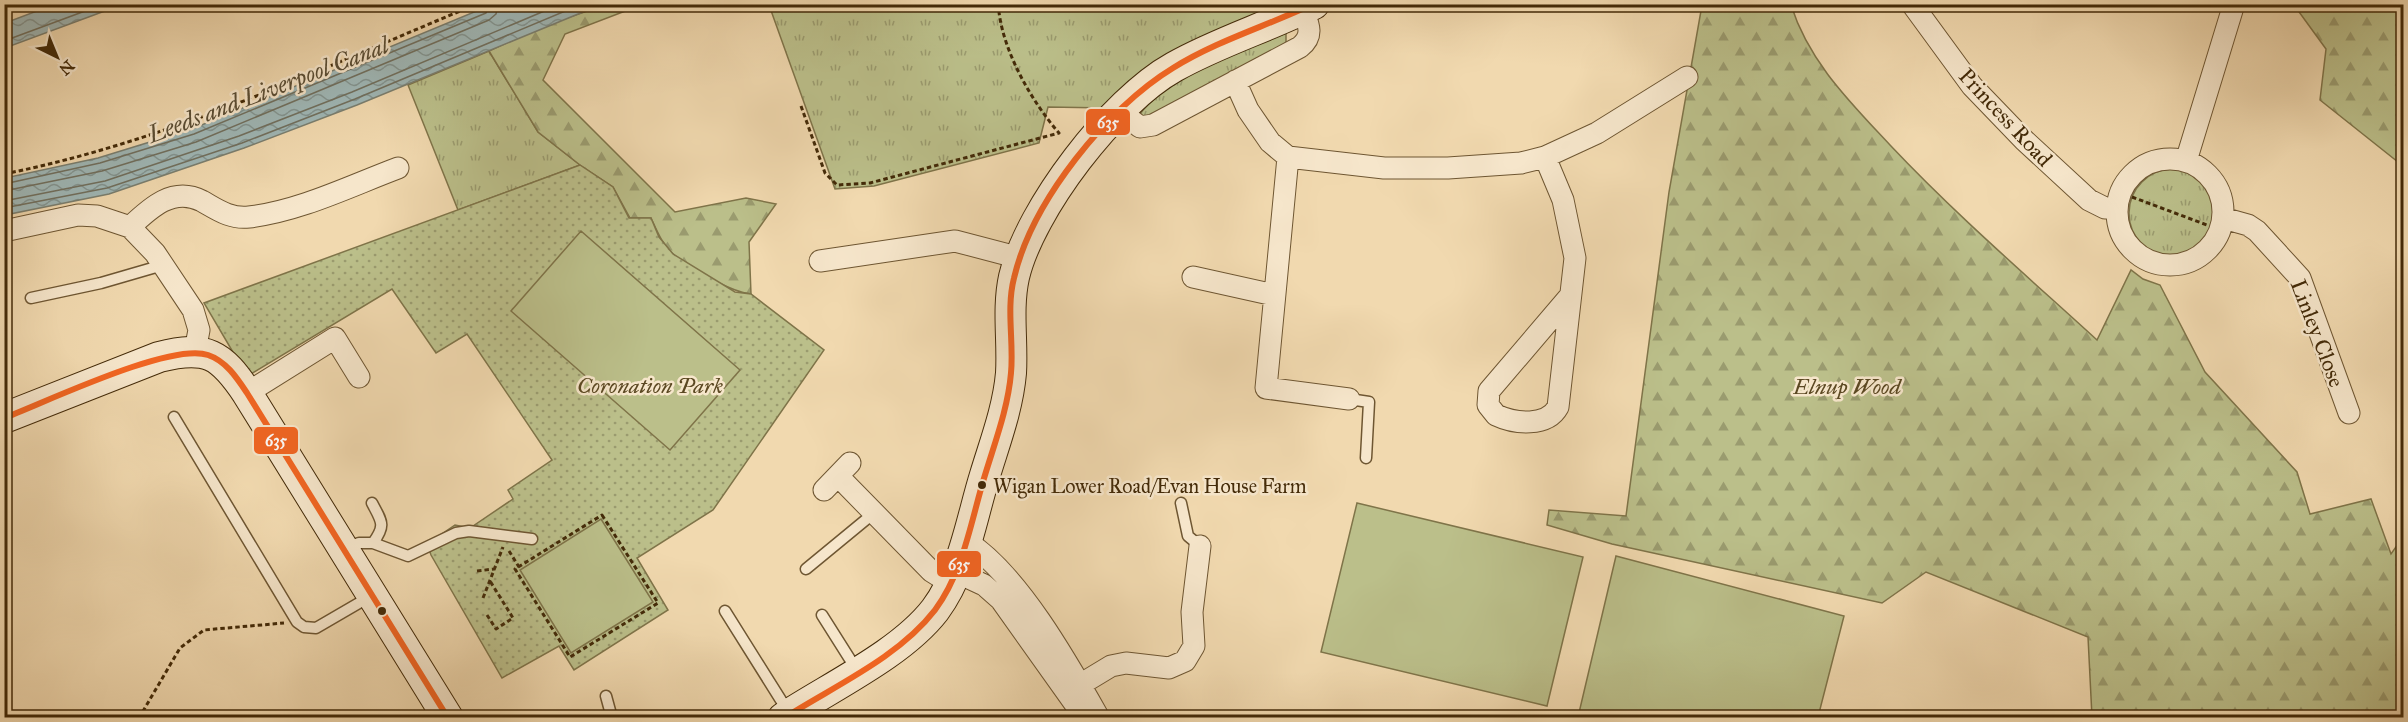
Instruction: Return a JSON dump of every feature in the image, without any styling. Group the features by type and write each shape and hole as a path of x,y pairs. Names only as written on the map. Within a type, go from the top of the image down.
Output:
{"main road":[{"path":"786,715 858,672 923,623 936,609 953,577 966,542 1008,394 1011,299 1020,258 1047,201 1090,144 1140,92 1171,68 1309,7"},
{"path":"4,418 159,357 195,351 224,362 247,393 448,717"}],"street":[{"name":"Princess Road","path":"1912,4 1972,86 2079,192 2105,208 2119,200"},
{"path":"2186,161 2234,4"},
{"path":"1120,112 1134,124 1147,127 1235,81 1305,42 1310,28 1309,7"},
{"path":"1235,81 1248,110 1270,142 1288,157 1406,168 1521,163 1545,157 1597,133 1687,77"},
{"path":"1288,157 1266,388 1349,399"},
{"path":"1545,157 1563,201 1573,238 1575,258 1558,407 1555,412 1539,422 1496,415 1488,405 1489,392 1570,296"},
{"path":"2155,161 2186,161 2210,177 2222,203 2221,224 2211,245 2199,256 2184,263 2167,265 2151,261 2136,253 2125,240 2119,225 2119,200 2134,174 2155,161"},
{"path":"130,227 147,209 168,199 188,196 202,201 216,211 248,217 292,207 398,168"},
{"path":"4,231 78,215 97,216 130,227 163,265 198,320 195,351"},
{"name":"Linley Close","path":"2221,224 2248,225 2257,231 2300,278 2349,413"},
{"path":"831,265 955,241 1020,258"},
{"path":"1193,277 1274,295"},
{"path":"247,393 335,338 359,377"},
{"path":"837,476 931,571 984,585 997,596 1099,717"},
{"path":"966,542 994,564 1029,607 1074,689 1083,717"},
{"path":"1074,689 1096,674 1118,664 1142,663 1169,668 1185,661 1194,646 1192,612 1205,568 1200,546"}],"lane":[{"path":"30,298 163,265"},
{"path":"1349,399 1369,402 1366,458"},
{"path":"174,417 297,622 304,627 316,628 372,596"},
{"path":"372,503 382,522 381,531 373,543"},
{"path":"1181,503 1188,536 1200,546"},
{"path":"806,569 874,513"},
{"path":"343,549 358,543 373,543 408,556 456,533 470,531 532,539"},
{"path":"725,611 786,715"},
{"path":"822,615 858,672"},
{"path":"606,696 612,717"}],"path":[{"path":"4,174 129,143 204,119 477,4"},
{"path":"801,106 825,173 837,185 870,183 1059,133 1029,92 1001,26 999,12 1006,4"},
{"path":"2119,200 2221,224"},
{"path":"602,515 657,603 570,657 515,569 602,515"},
{"path":"483,598 504,543"},
{"path":"477,571 494,569"},
{"path":"487,615 496,629 513,618 490,581"},
{"path":"139,717 180,648 204,630 297,622"}],"green space":[{"path":"605,5 641,5 565,34 543,80 675,212 746,198 776,204 749,242 751,294 721,284 680,260 666,246 651,218 630,218 613,187 538,132 489,51 549,24"},
{"path":"769,5 1291,5 1108,108 1048,107 1039,143 874,186 835,189"},
{"name":"Elnup Wood","path":"1702,5 1791,5 1808,45 1832,80 1860,113 1940,196 2097,340 2131,270 2143,279 2160,285 2205,372 2297,472 2310,514 2371,499 2391,554 2403,537 2403,717 2092,717 2088,637 1926,572 1882,603 1612,544 1547,525 1549,510 1626,516 1669,192"},
{"path":"2294,5 2403,5 2403,166 2320,100 2326,49"},
{"path":"1286,33 1286,44 1149,118 1139,115 1169,88 1187,76"},
{"path":"489,51 538,132 580,165 458,210 408,85"},
{"name":"Coronation Park","path":"580,165 613,187 629,218 651,218 659,237 673,254 735,292 751,294 824,350 713,510 637,558 668,610 574,670 559,646 502,678 431,555 427,544 455,525 470,528 513,499 508,490 552,460 467,334 436,353 392,289 251,374 237,359 204,303"},
{"path":"2173,169 2190,172 2204,182 2214,196 2217,213 2214,230 2204,244 2190,254 2173,257 2156,254 2142,244 2132,230 2129,213 2132,196 2142,182 2156,172"},
{"path":"581,231 740,370 670,450 511,311"},
{"path":"1357,503 1583,557 1547,706 1321,652"},
{"path":"601,519 653,602 571,653 520,570"},
{"path":"1616,556 1844,616 1818,717 1578,717"}],"water":[{"path":"53,5 121,5 5,48 5,23"},
{"name":"Leeds and Liverpool Canal","path":"491,5 600,5 357,105 244,148 109,194 5,215 5,178 98,158 192,129"}],"transit line":[{"name":"635","path":"784,718 864,670 903,643 935,610 945,595 966,545 1007,399 1011,373 1010,314 1014,278 1023,249 1037,218 1076,159 1123,107 1148,85 1173,68 1189,58 1313,4"},
{"name":"635","path":"4,418 108,376 166,357 190,353 208,355 220,361 247,393 448,718"}],"place":[{"name":"Wigan Lower Road/Evan House Farm","path":"982,485"}]}
